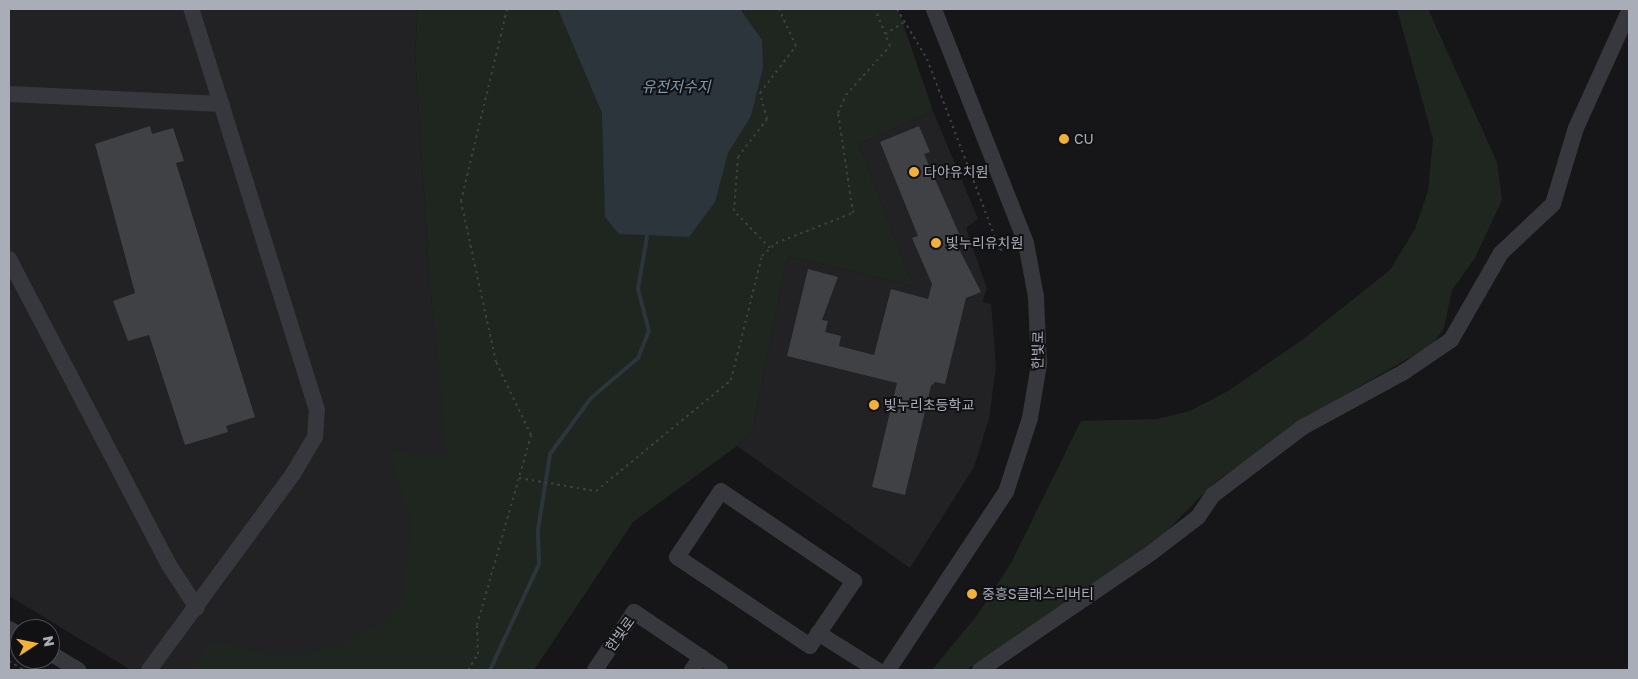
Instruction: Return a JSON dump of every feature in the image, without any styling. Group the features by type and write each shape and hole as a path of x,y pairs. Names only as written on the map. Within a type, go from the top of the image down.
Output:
{"street":[{"path":"149,670 197,608 293,474 315,437 317,410 191,9"},
{"name":"한빛로","path":"888,670 982,534 1016,465 1039,364 1036,297 1026,243 934,9"},
{"path":"980,670 1151,553 1198,517 1213,495 1302,427 1404,372 1451,340 1500,253 1552,204 1576,128 1629,11"},
{"path":"9,94 222,104"},
{"path":"9,259 169,565 197,608"},
{"path":"721,491 854,580 818,633 810,646 677,557 721,491"},
{"name":"한빛로","path":"595,670 634,612 696,664 720,670"},
{"path":"818,633 877,670"},
{"path":"60,659 78,670"}],"path":[{"path":"468,670 478,654 477,625 531,434 496,362 461,201 507,9"},
{"path":"770,248 734,211 738,157 767,119 760,93 796,46 780,9"},
{"path":"519,478 537,483 596,491 730,380 762,256 770,248 853,214 838,113 846,95 890,46 875,9"},
{"path":"896,9 927,59 1000,250 1026,243"},
{"path":"886,34 904,22"},
{"path":"9,661 24,670"}],"shaded area":[{"path":"9,9 418,9 415,52 430,286 460,579 428,670 131,670 60,627 60,619 47,619 9,596"},
{"path":"418,9 898,9 933,111 859,144 913,286 788,256 752,430 737,446 633,522 534,670 192,670 211,640 263,654 310,653 345,642 389,619 404,596 410,519 388,450 447,458 430,286 415,52"},
{"path":"1397,9 1428,9 1497,162 1502,200 1475,258 1452,290 1444,328 1433,344 1321,409 1215,482 1163,535 1003,646 966,670 932,670 978,614 1011,563 1081,421 1157,419 1190,411 1228,391 1302,340 1390,270 1415,229 1428,191 1433,139"},
{"name":"빛누리초등학교","path":"933,111 978,219 966,228 987,289 982,302 991,304 996,367 989,419 974,467 910,568 737,446 752,430 788,256 913,286 859,144"}],"water":[{"name":"유전저수지","path":"558,9 740,9 762,40 763,68 751,116 728,153 715,202 689,237 619,234 605,217 602,113"}],"building":[{"path":"150,126 152,134 173,128 184,161 176,163 255,417 226,426 228,432 185,445 149,335 128,341 113,301 135,293 95,144"},
{"path":"919,126 930,152 924,154 961,238 955,241 981,292 966,298 945,384 935,382 931,386 905,495 872,487 897,383 787,356 808,269 838,277 822,320 828,321 825,332 841,336 839,346 874,355 891,289 928,299 932,284 912,238 918,236 880,142"}],"waterway":[{"path":"490,670 539,564 538,530 550,454 591,398 638,358 649,331 638,289 647,237"}],"place":[{"name":"CU","path":"1064,139"},
{"name":"다야유치원","path":"914,172"},
{"name":"빛누리유치원","path":"936,243"},
{"name":"빛누리초등학교","path":"874,405"},
{"name":"중흥S클래스리버티","path":"972,594"}]}
